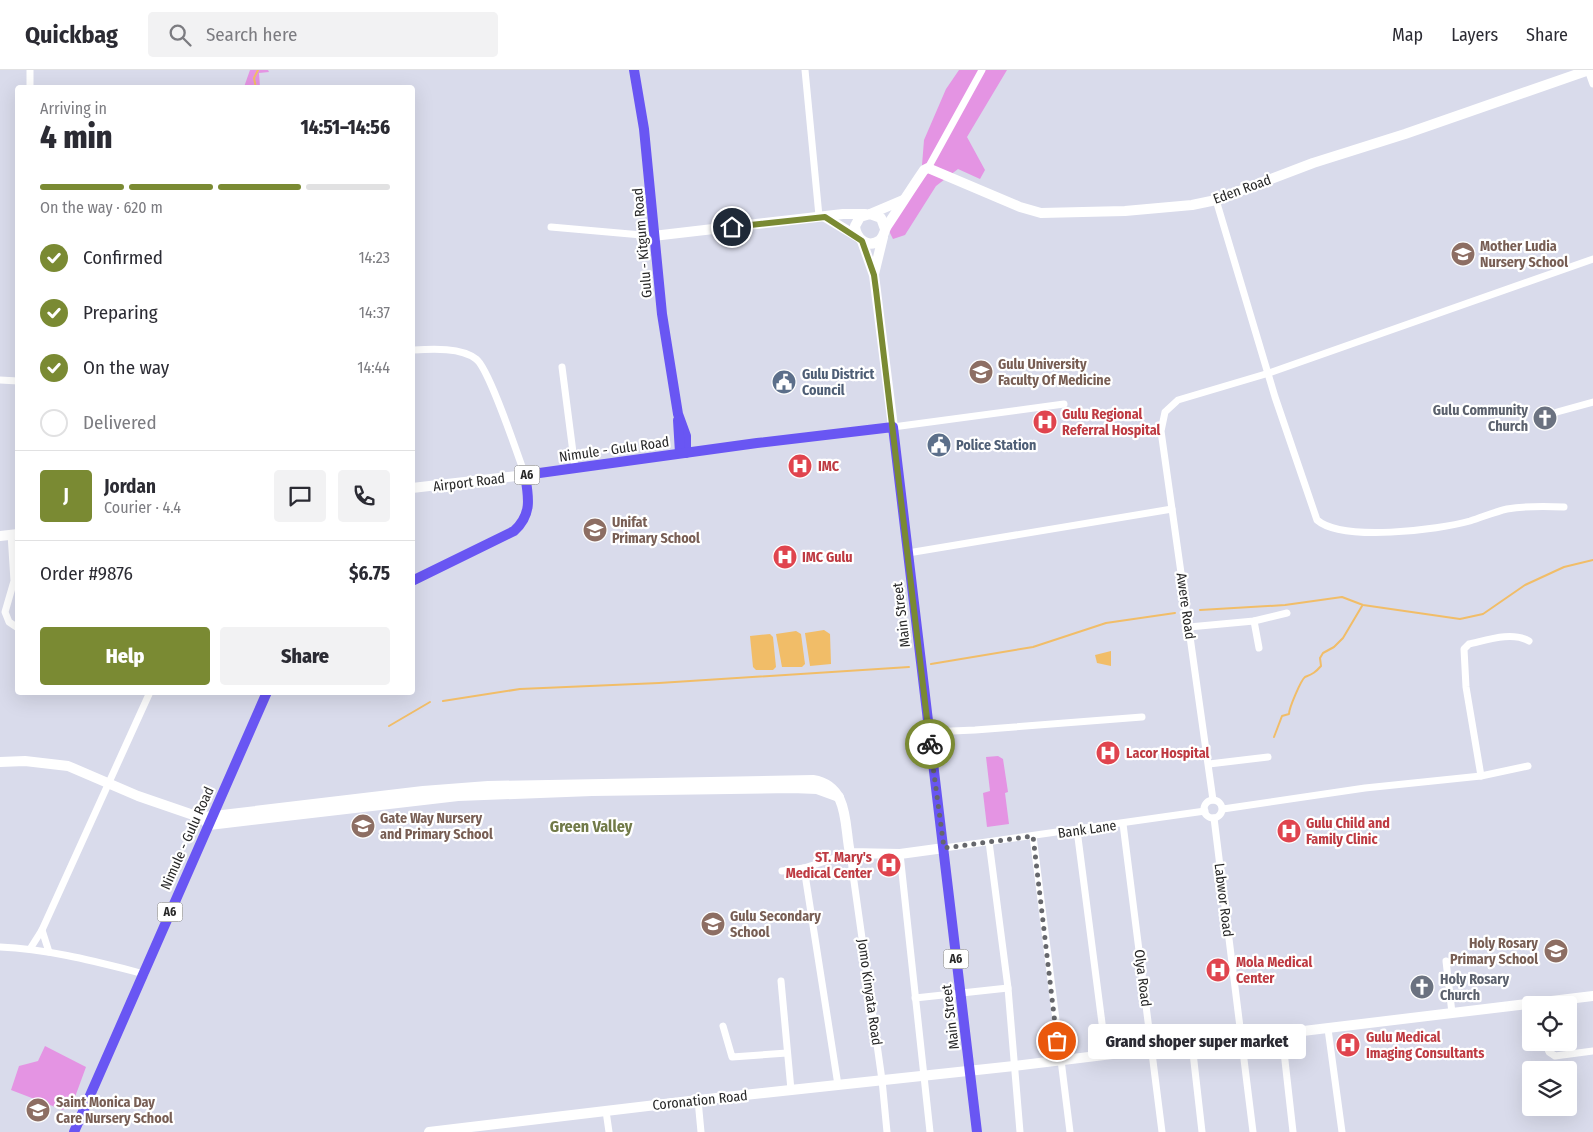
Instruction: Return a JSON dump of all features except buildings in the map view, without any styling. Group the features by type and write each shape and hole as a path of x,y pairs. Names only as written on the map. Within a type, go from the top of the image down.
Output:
{"main road":[{"name":"Gulu - Kitgum Road","path":"634,70 644,129 662,314 683,453"},
{"name":"A6","path":"700,451 893,426"},
{"name":"Main Street","path":"893,426 970,1071"},
{"path":"664,456 681,434 700,451"},
{"name":"Nimule - Gulu Road","path":"525,475 700,451"},
{"name":"A6","path":"415,580 514,531 522,524 529,508 525,475"},
{"name":"Nimule - Gulu Road","path":"74,1132 145,974 208,820 266,695"},
{"name":"A6","path":"970,1071 977,1132"}],"street":[{"path":"30,70 30,85"},
{"path":"805,70 822,216"},
{"path":"874,275 884,233 903,200 924,170 928,168 937,148 982,70"},
{"path":"1589,70 1593,84"},
{"name":"Eden Road","path":"928,168 1020,207 1041,213 1125,211 1192,205 1216,200 1313,163 1406,134 1589,70"},
{"path":"874,275 856,232 857,221 868,214 903,200"},
{"path":"1216,200 1268,373 1317,520 1329,528 1368,533 1469,521 1508,509 1564,507"},
{"path":"551,227 654,236 822,216 868,214 881,218 884,233"},
{"path":"822,216 860,239 871,243 884,233"},
{"path":"1268,373 1593,259"},
{"name":"Main Street","path":"874,275 893,426"},
{"path":"415,350 460,352 477,360 493,391 525,475"},
{"path":"562,368 575,468"},
{"name":"Awere Road","path":"1213,800 1161,430 1165,412 1178,400 1268,373"},
{"path":"0,380 15,381"},
{"path":"1557,412 1593,402"},
{"path":"893,426 1064,404"},
{"name":"Airport Road","path":"415,488 525,475"},
{"path":"908,553 1172,509"},
{"path":"0,536 14,534 14,581 5,612 9,622 15,626"},
{"path":"1189,627 1254,621 1287,613"},
{"path":"1254,621 1259,648"},
{"path":"1482,776 1466,687 1464,649 1468,644 1511,636 1519,636 1529,641"},
{"path":"30,949 42,930 110,784 149,695"},
{"path":"929,732 1142,717"},
{"path":"1209,764 1268,757"},
{"path":"0,762 25,761 68,766 110,784 208,820 424,798 538,789 792,788 817,789 839,797 845,812 850,853 804,868 782,871"},
{"path":"1223,809 1365,788 1482,776 1528,766"},
{"path":"1213,800 1219,802 1223,809 1220,815 1214,818 1208,816 1205,810 1206,804 1213,800"},
{"name":"Bank Lane","path":"850,853 900,854 1123,824 1205,810"},
{"name":"Labwor Road","path":"1214,818 1253,1132"},
{"name":"Olya Road","path":"1123,824 1162,1132"},
{"path":"1077,830 1106,1054"},
{"path":"1033,836 1070,1132"},
{"path":"989,842 1008,988 1020,1132"},
{"name":"Jomo Kinyata Road","path":"850,853 882,1080 887,1132"},
{"path":"900,854 922,1076 930,1132"},
{"path":"804,868 838,1085"},
{"path":"42,930 48,952"},
{"path":"0,947 48,952 145,974"},
{"path":"1446,961 1452,1013"},
{"path":"781,981 791,1090"},
{"path":"915,998 1008,988"},
{"name":"Coronation Road","path":"1577,999 1593,996"},
{"name":"Coronation Road","path":"429,1132 1522,1006"},
{"path":"723,1026 732,1057 787,1053"},
{"path":"1328,1029 1342,1132"},
{"path":"1282,1034 1293,1132"},
{"path":"1192,1044 1202,1132"},
{"path":"1549,1051 1555,1056 1593,1051"},
{"path":"698,1100 701,1132"},
{"path":"606,1111 609,1132"}],"shaded area":[{"path":"250,70 268,70 269,72 259,73 260,85 245,85"},
{"path":"959,70 1007,70 967,137 985,170 980,179 958,169 936,186 905,235 893,239 889,231 921,178 924,140 946,89"},
{"path":"824,630 830,634 831,664 810,666 805,633"},
{"path":"796,631 801,634 805,664 802,667 782,667 776,634"},
{"path":"770,634 773,637 776,667 773,670 756,670 753,667 750,636"},
{"path":"1111,651 1111,666 1097,663 1095,655"},
{"path":"998,756 1003,759 1008,792 1005,793 1009,824 987,827 983,793 990,791 986,757"},
{"path":"45,1046 86,1067 75,1097 63,1110 11,1090 19,1066 38,1061"}],"waterway":[{"path":"255,85 254,78 258,70"},
{"path":"1200,610 1285,605 1342,597 1363,605 1460,619 1483,614 1525,585 1564,567 1593,560"},
{"path":"1274,737 1282,716 1289,714 1303,679 1321,666 1320,658 1323,653 1334,647 1343,638 1362,606"},
{"path":"931,664 1033,647 1106,623 1175,613"},
{"path":"443,701 520,689 659,683 909,667"},
{"path":"389,726 430,702"}],"way so far":[{"path":"930,744 944,848 1033,836 1057,1041"}],"place":[{"name":"Mother Ludia Nursery School","path":"1463,254"},
{"name":"Gulu University Faculty Of Medicine","path":"981,372"},
{"name":"Gulu District Council","path":"784,382"},
{"name":"Gulu Community Church","path":"1545,418"},
{"name":"Gulu Regional Referral Hospital","path":"1045,422"},
{"name":"Police Station","path":"939,445"},
{"name":"IMC","path":"800,466"},
{"name":"Unifat Primary School","path":"595,530"},
{"name":"IMC Gulu","path":"785,557"},
{"name":"Lacor Hospital","path":"1108,753"},
{"name":"Gate Way Nursery and Primary School","path":"363,826"},
{"name":"Gulu Child and Family Clinic","path":"1289,831"},
{"name":"ST. Mary's Medical Center","path":"889,865"},
{"name":"Gulu Secondary School","path":"713,924"},
{"name":"Holy Rosary Primary School","path":"1556,951"},
{"name":"Mola Medical Center","path":"1218,970"},
{"name":"Holy Rosary Church","path":"1422,987"},
{"name":"Grand shoper super market","path":"1057,1041"},
{"name":"Gulu Medical Imaging Consultants","path":"1348,1045"},
{"name":"Saint Monica Day Care Nursery School","path":"38,1110"}],"district":[{"name":"Green Valley","path":"591,826"}],"route":[{"path":"732,227 819,216 825,217 847,229 862,241 874,275 930,744"}]}
